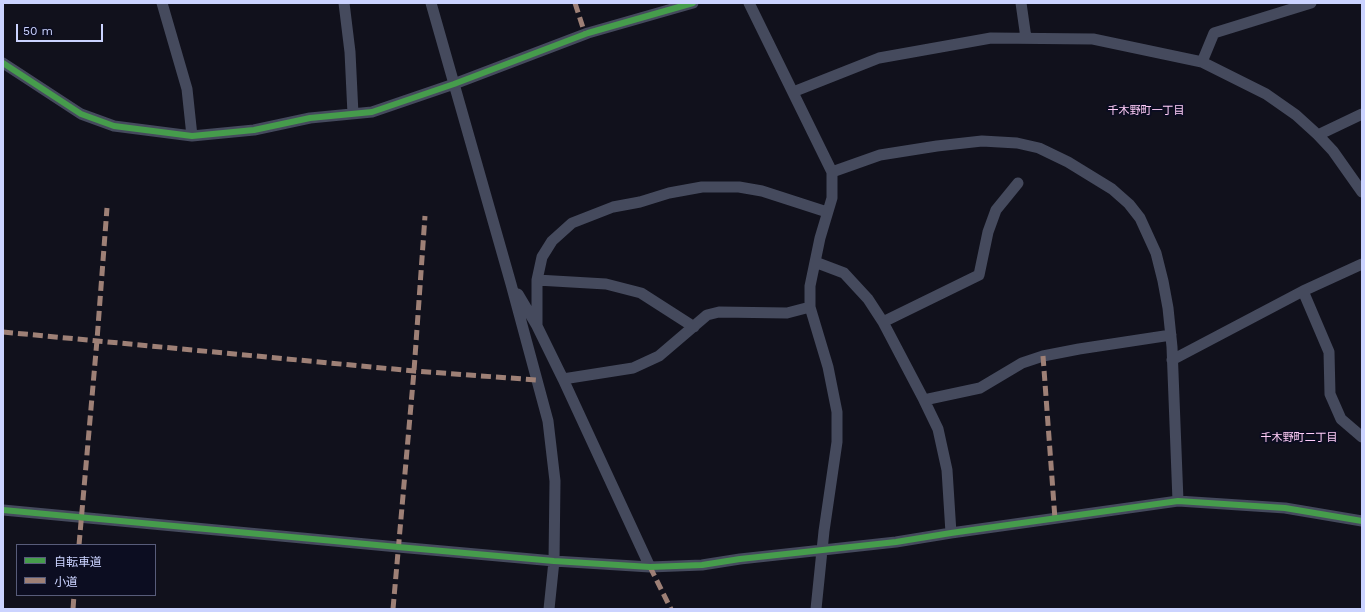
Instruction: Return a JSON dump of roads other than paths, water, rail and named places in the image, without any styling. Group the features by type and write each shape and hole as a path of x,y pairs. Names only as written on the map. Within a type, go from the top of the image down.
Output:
{"street":[{"path":"162,3 186,89 192,136"},
{"path":"344,3 350,52 353,114"},
{"path":"431,3 511,284 548,421 554,481 554,560 549,609"},
{"path":"3,63 81,114 114,126 192,136 254,130 310,118 372,112 454,84 588,33 693,3"},
{"path":"749,3 832,172 832,198 827,212 810,286 810,307 828,367 837,412 837,442 822,550 816,609"},
{"path":"1022,3 1026,38"},
{"path":"1202,62 1214,33 1311,3"},
{"path":"793,92 879,58 991,38 1093,39 1202,62 1266,94 1296,115 1318,135 1333,151 1362,192"},
{"path":"1318,135 1362,114"},
{"path":"832,172 880,155 937,146 982,141 1017,143 1039,148 1068,162 1112,189 1129,204 1140,218 1156,253 1163,281 1171,335 1178,501"},
{"path":"883,322 979,275 988,232 996,210 1018,183"},
{"path":"537,326 537,280 542,257 552,241 572,223 613,207 640,202 669,193 702,187 739,187 762,191 827,212"},
{"path":"815,262 844,273 868,298 883,322 924,400 938,429 947,470 951,533"},
{"path":"1172,360 1303,291 1362,264"},
{"path":"537,280 606,284 641,294 694,326"},
{"path":"511,284 537,326 650,567"},
{"path":"1303,291 1329,352 1330,394 1341,419 1362,437"},
{"path":"563,379 633,368 658,356 706,315 719,312 787,313 810,307"},
{"path":"924,400 980,388 1022,363 1042,356 1171,335"},
{"path":"3,510 554,560 650,567 702,566 740,559 896,542 1178,501 1285,508 1362,521"}],"district":[{"name":"千木野町一丁目","path":"1146,111"},
{"name":"千木野町二丁目","path":"1299,438"}]}
